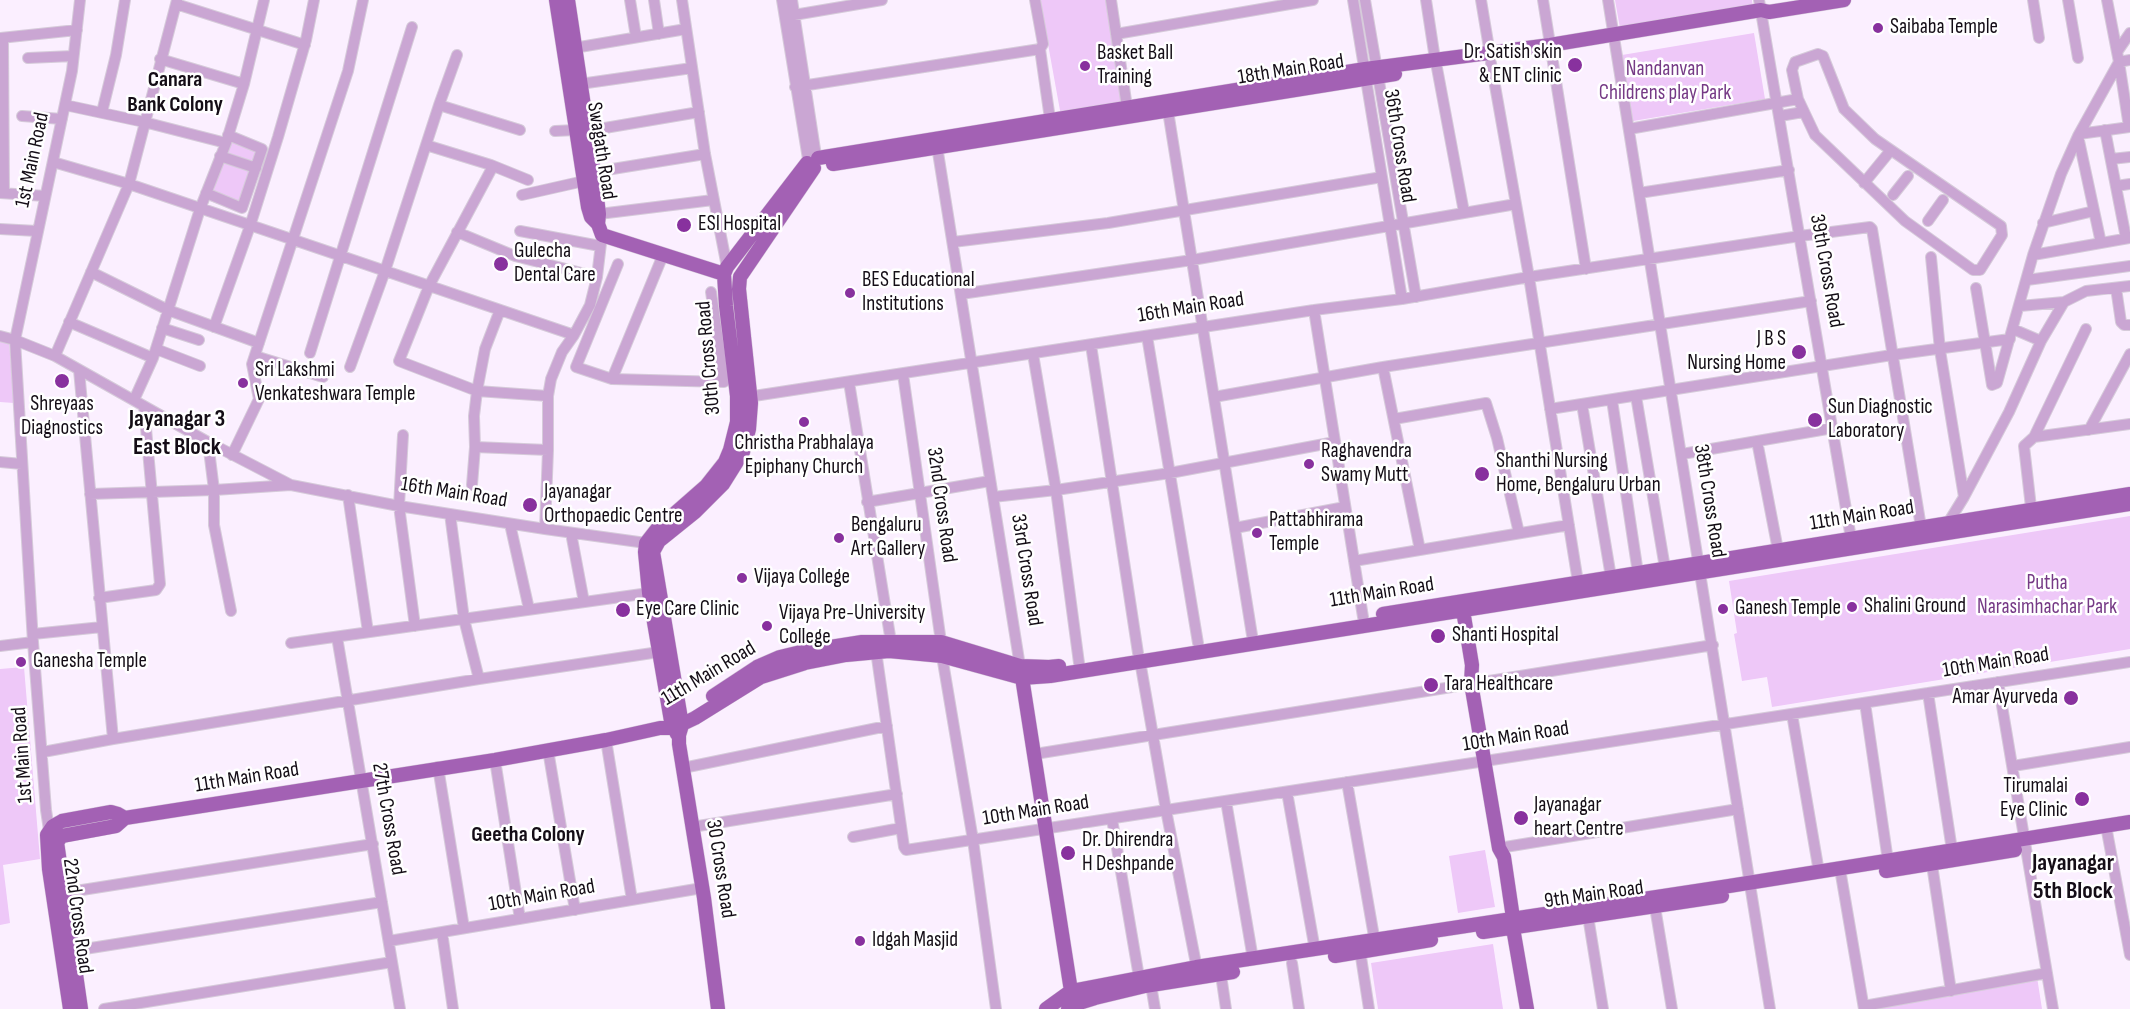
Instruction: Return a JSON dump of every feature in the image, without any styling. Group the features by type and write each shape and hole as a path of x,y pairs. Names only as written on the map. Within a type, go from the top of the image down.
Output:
{"main road":[{"name":"Swagath Road","path":"556,0 589,177 588,207 600,230"},
{"name":"Swagath Road","path":"567,0 580,84 581,130"},
{"name":"18th Main Road","path":"1051,125 1127,107 1551,49 1763,10 1835,1"},
{"name":"18th Main Road","path":"814,162 1051,125 1168,111 1371,73"},
{"path":"600,230 663,255 725,271 814,162"},
{"name":"30th Cross Road","path":"674,726 653,552 659,540 708,500 736,466 747,439 740,277 814,162"},
{"name":"30th Cross Road","path":"646,543 657,529 706,486 725,462 734,437 744,397 725,297 725,271"},
{"name":"11th Main Road","path":"674,726 757,667 780,657 847,644 891,642 942,649 1021,672 1139,657 1459,607 2032,515 2130,494"},
{"name":"11th Main Road","path":"1021,672 1139,657 1198,643 1363,617 1459,607 1578,582 1665,568 1700,568 1778,550 1852,543 1948,523 2130,504"},
{"path":"646,543 645,564 649,593 674,726"},
{"path":"1459,607 1464,666 1471,683 1499,848 1504,857 1520,1009"},
{"name":"11th Main Road","path":"54,833 62,821 101,814 115,813 125,818 438,767 495,760 674,726 761,677 816,661 876,651 942,649"},
{"name":"33rd Cross Road","path":"1021,672 1047,829 1071,1004"},
{"name":"30 Cross Road","path":"674,726 702,888 718,1009"},
{"name":"9th Main Road","path":"1046,1009 1071,1004 1145,981 1197,972 1292,963 1376,944 2026,844 2107,830 2130,822"},
{"name":"9th Main Road","path":"2107,830 2130,831"},
{"name":"22nd Cross Road","path":"54,833 81,1009"},
{"name":"22nd Cross Road","path":"54,833 46,842 70,1009"},
{"name":"9th Main Road","path":"1751,887 1819,872 1840,873 1888,861 1931,859 1952,850 2026,844"},
{"path":"1510,924 1527,1009"},
{"name":"9th Main Road","path":"1220,969 1253,959 1315,950 1359,947"}],"street":[{"name":"1st Main Road","path":"54,833 46,810 15,340 65,105 74,56 80,0"},
{"path":"102,112 116,55 125,0"},
{"path":"134,400 154,354 200,209 227,139 244,84 264,0"},
{"path":"214,327 264,181 305,45 314,0"},
{"path":"232,455 259,399 252,366 348,71 363,0"},
{"path":"630,0 636,38"},
{"path":"654,0 659,34"},
{"path":"682,0 725,271"},
{"path":"782,0 789,16 814,162"},
{"path":"789,16 792,0"},
{"path":"789,16 882,0"},
{"path":"1035,0 1043,44 1040,49 1051,125"},
{"path":"1111,0 1127,107"},
{"path":"1116,34 1313,0"},
{"name":"36th Cross Road","path":"1353,0 1403,223 1416,297"},
{"name":"36th Cross Road","path":"1365,0 1382,177 1402,299"},
{"path":"1426,0 1464,212"},
{"path":"1481,0 1529,277 1578,582"},
{"path":"1543,0 1586,269"},
{"name":"38th Cross Road","path":"1608,0 1770,1009"},
{"path":"2033,0 2039,38"},
{"path":"2068,0 2078,58"},
{"path":"2079,135 2130,127 2122,58 2108,0"},
{"path":"55,356 129,184 176,2 305,45"},
{"name":"39th Cross Road","path":"1763,10 1852,543"},
{"path":"310,353 412,27"},
{"path":"574,48 686,29"},
{"path":"45,196 2,193 2,38 77,30"},
{"path":"1976,288 1992,385 1994,385 1997,383 2033,255 2061,174 2079,135 2122,58 2130,34"},
{"path":"800,86 1040,49"},
{"path":"1818,54 1823,56 1844,109 1875,139 2001,225 2002,235 1980,270 1973,270 1905,221 1864,183 1815,135 1798,99 1792,70 1795,62 1818,54"},
{"path":"350,367 385,271 457,55"},
{"path":"28,58 74,56"},
{"path":"160,59 244,84"},
{"path":"580,84 692,68"},
{"path":"1629,129 1798,99"},
{"path":"65,105 227,139 262,149 242,208 206,193"},
{"path":"439,105 520,130"},
{"path":"1168,111 1252,635"},
{"path":"555,131 581,130 699,112"},
{"path":"1780,116 1803,112"},
{"path":"22,116 62,119"},
{"path":"2033,255 2128,238 2126,215 2116,186 2105,130"},
{"path":"2079,135 2101,243"},
{"name":"33rd Cross Road","path":"937,143 1021,672"},
{"path":"426,145 491,165 528,180"},
{"path":"1864,183 1891,150"},
{"path":"522,195 589,177 705,154"},
{"path":"220,156 254,173 264,181"},
{"path":"2111,159 2130,156"},
{"path":"53,162 129,184 574,335"},
{"path":"491,165 492,168 429,286 399,361 477,391 548,396"},
{"path":"1639,193 1789,170"},
{"path":"1893,195 1908,176"},
{"path":"953,242 1108,223 1382,177"},
{"path":"2116,186 2130,184"},
{"path":"520,231 600,230 713,200"},
{"path":"1928,220 1943,200"},
{"path":"961,294 1192,260 1516,204"},
{"path":"2043,224 2094,211"},
{"name":"16th Main Road","path":"744,397 1870,227 1892,355"},
{"path":"0,229 37,231"},
{"path":"545,529 548,396 557,361 590,305 597,277 600,230"},
{"path":"458,232 515,256 597,277"},
{"path":"612,379 663,255"},
{"path":"1931,257 1940,350 1964,497"},
{"path":"618,264 576,367 612,379 724,382 711,292"},
{"path":"2026,280 2130,266"},
{"path":"91,272 168,310 260,343"},
{"path":"2020,306 2064,302 2086,291 2130,286"},
{"path":"2116,288 2121,322 2130,325"},
{"path":"1214,397 1383,367 1811,301"},
{"path":"1948,523 2009,412 2041,341 2064,302"},
{"path":"472,485 477,391 485,348 500,310"},
{"path":"1314,310 1363,617"},
{"path":"69,322 154,354 200,366"},
{"path":"162,328 199,340"},
{"path":"2032,515 2023,448 2034,437 2086,329"},
{"path":"1550,409 1892,355 1985,344 2012,334 2041,341"},
{"name":"16th Main Road","path":"0,336 55,356 208,442 291,485"},
{"path":"1147,336 1198,643"},
{"path":"1091,345 1152,735 1197,972"},
{"path":"1033,354 1056,490 1079,663"},
{"path":"2089,430 2125,371 2130,354"},
{"path":"1892,355 1921,528"},
{"path":"255,356 324,376"},
{"path":"1383,367 1419,550"},
{"path":"79,370 113,739"},
{"name":"32nd Cross Road","path":"903,374 996,1009"},
{"path":"849,382 891,642"},
{"path":"1636,396 1665,568"},
{"path":"1612,400 1638,573"},
{"path":"1394,419 1486,404 1497,438 1519,533"},
{"path":"1582,405 1611,577"},
{"path":"99,598 156,590 160,586 144,406"},
{"path":"2034,437 2130,424"},
{"path":"1682,453 1833,428"},
{"path":"403,435 399,506 415,626"},
{"path":"1757,441 1778,550"},
{"path":"208,442 214,490 214,525 231,611"},
{"path":"993,497 1170,473 1335,442"},
{"path":"475,447 548,450"},
{"path":"0,462 22,464"},
{"path":"867,502 990,481"},
{"name":"16th Main Road","path":"90,495 291,485 399,506 646,543"},
{"path":"348,495 368,632"},
{"path":"1235,528 1345,507"},
{"path":"450,514 464,619 479,679"},
{"path":"510,524 529,609"},
{"path":"1354,561 1569,525"},
{"path":"571,533 584,602"},
{"path":"291,643 649,593"},
{"path":"0,646 33,638 102,627"},
{"name":"27th Cross Road","path":"337,637 400,1009"},
{"path":"1035,753 1713,645"},
{"path":"853,837 901,828 876,651"},
{"path":"43,752 479,679 659,652"},
{"name":"10th Main Road","path":"901,828 904,847 908,850 2130,662"},
{"path":"1998,682 2053,1009"},
{"path":"1928,693 1952,850"},
{"path":"1865,703 1888,861"},
{"path":"1792,714 1819,872"},
{"path":"683,768 887,726"},
{"path":"606,740 632,900"},
{"path":"2013,766 2130,747"},
{"path":"548,750 575,910"},
{"path":"495,760 520,919"},
{"path":"438,767 464,928"},
{"path":"1347,782 1376,944"},
{"path":"1287,792 1315,950"},
{"path":"692,827 897,794"},
{"path":"1226,801 1253,959"},
{"path":"1499,848 1738,810"},
{"path":"1112,819 1145,981 1155,1009"},
{"path":"2107,830 2130,955"},
{"path":"63,893 373,844"},
{"path":"1931,859 1951,991"},
{"path":"1840,873 1864,1008 2047,973"},
{"name":"10th Main Road","path":"388,941 702,888"},
{"path":"72,951 382,902"},
{"path":"1654,902 1672,1009"},
{"path":"1587,912 1603,1009"},
{"path":"442,932 453,1009"},
{"path":"1359,947 1370,1009"},
{"path":"104,1009 392,962"},
{"path":"1292,963 1299,1009"},
{"path":"1220,969 1226,1009"}],"green space":[{"path":"1040,0 1106,0 1123,107 1061,116"},
{"path":"1615,0 1752,0 1753,7 1620,28"},
{"name":"Nandanvan Childrens play Park","path":"1754,33 1765,99 1633,121 1622,55"},
{"path":"232,136 267,147 244,213 210,201"},
{"path":"0,341 9,341 14,403 0,402"},
{"name":"Putha Narasimhachar Park","path":"2130,516 2130,649 1772,707 1767,677 1742,681 1734,634 1737,633 1729,581"},
{"path":"24,667 40,859 3,865 10,923 0,925 0,669"},
{"path":"1485,850 1495,907 1458,913 1449,856"},
{"path":"1493,944 1503,1009 1378,1009 1371,963"},
{"path":"2037,977 2042,1009 1869,1009"}],"place":[{"name":"Saibaba Temple","path":"1878,28"},
{"name":"Dr. Satish skin & ENT clinic","path":"1575,65"},
{"name":"Basket Ball Training","path":"1085,66"},
{"name":"ESI Hospital","path":"684,225"},
{"name":"Gulecha Dental Care","path":"501,264"},
{"name":"BES Educational Institutions","path":"850,293"},
{"name":"J B S Nursing Home","path":"1799,352"},
{"name":"Shreyaas Diagnostics","path":"62,381"},
{"name":"Sri Lakshmi Venkateshwara Temple","path":"243,383"},
{"name":"Sun Diagnostic Laboratory","path":"1815,420"},
{"name":"Christha Prabhalaya Epiphany Church","path":"804,422"},
{"name":"Raghavendra Swamy Mutt","path":"1309,464"},
{"name":"Shanthi Nursing Home, Bengaluru Urban","path":"1482,474"},
{"name":"Jayanagar Orthopaedic Centre","path":"530,505"},
{"name":"Pattabhirama Temple","path":"1257,533"},
{"name":"Bengaluru Art Gallery","path":"839,538"},
{"name":"Vijaya College","path":"742,578"},
{"name":"Shalini Ground","path":"1852,607"},
{"name":"Ganesh Temple","path":"1723,609"},
{"name":"Eye Care Clinic","path":"623,610"},
{"name":"Vijaya Pre-University College","path":"767,626"},
{"name":"Shanti Hospital","path":"1438,636"},
{"name":"Ganesha Temple","path":"21,662"},
{"name":"Tara Healthcare","path":"1431,685"},
{"name":"Amar Ayurveda","path":"2071,698"},
{"name":"Tirumalai Eye Clinic","path":"2082,799"},
{"name":"Jayanagar heart Centre","path":"1521,818"},
{"name":"Dr. Dhirendra H Deshpande","path":"1068,853"},
{"name":"Idgah Masjid","path":"860,941"}],"district":[{"name":"Canara Bank Colony","path":"175,92"},
{"name":"Jayanagar 3 East Block","path":"177,434"},
{"name":"Geetha Colony","path":"528,835"},
{"name":"Jayanagar 5th Block","path":"2073,878"}]}
